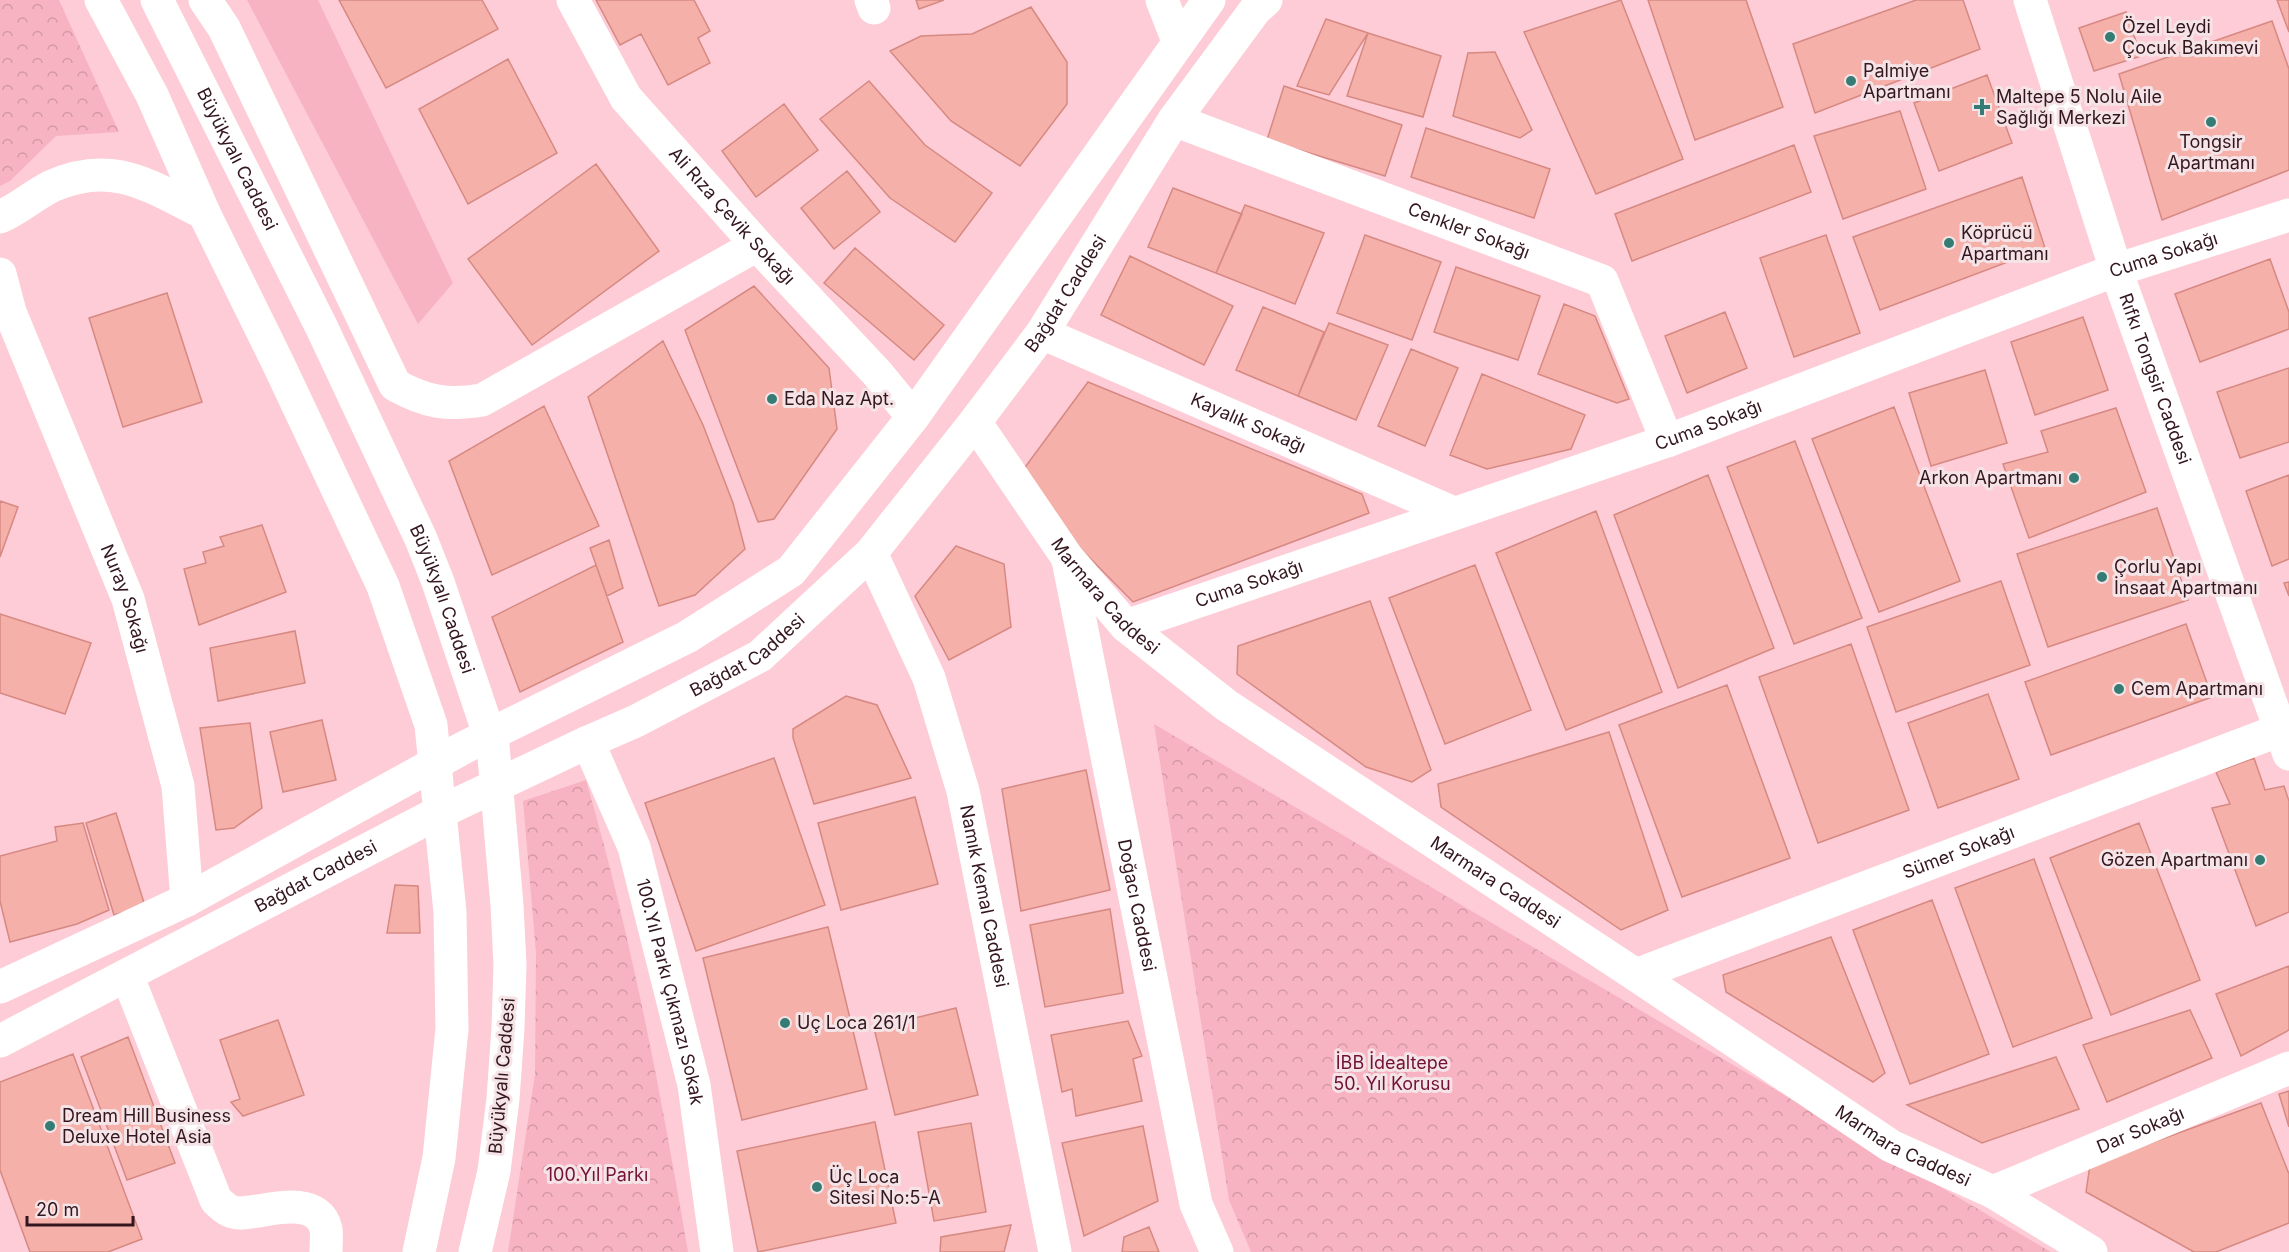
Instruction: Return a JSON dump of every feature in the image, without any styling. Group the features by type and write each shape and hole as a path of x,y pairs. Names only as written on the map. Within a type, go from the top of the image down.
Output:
{"main road":[{"path":"101,0 152,95 204,213 383,586 431,725 450,912 452,1029 439,1158 419,1252"},
{"name":"Büyükyalı Caddesi","path":"157,0 321,326 421,539 438,582 493,746 510,965 503,1099 494,1171 475,1252"},
{"path":"205,0 224,28 395,386 419,398 463,403 482,400 757,245"},
{"name":"Ali Rıza Çevik Sokağı","path":"573,0 626,98 757,245 878,373 913,417"},
{"path":"1162,0 1178,41"},
{"path":"0,987 187,900 464,748 687,637 790,571 913,417 1209,0"},
{"name":"Bağdat Caddesi","path":"0,1041 432,816 588,741 636,721 760,656 872,553 975,422 1042,333 1174,120 1255,10 1266,0"},
{"name":"Rıfkı Tongsir Caddesi","path":"2030,0 2116,270 2285,742"},
{"name":"Cenkler Sokağı","path":"1174,120 1602,281 1667,441"},
{"path":"3,222 50,187 79,176 114,174 138,181 204,213"},
{"name":"Cuma Sokağı","path":"1126,626 1667,441 2116,270 2289,215"},
{"name":"Nuray Sokağı","path":"0,274 5,306 128,599 178,786 187,900"},
{"name":"Kayalık Sokağı","path":"1042,333 1454,513"},
{"name":"Marmara Caddesi","path":"975,422 1067,557 1126,626 1226,705 1891,1146 1993,1192 2091,1252"},
{"name":"Namık Kemal Caddesi","path":"872,553 929,678 963,791 1055,1251"},
{"name":"Doğacı Caddesi","path":"1067,557 1196,1203 1217,1252"},
{"name":"100.Yıl Parkı Çıkmazı Sokak","path":"588,741 634,847 694,1085 717,1252"},
{"name":"Sümer Sokağı","path":"1636,975 2285,742"},
{"path":"128,975 216,1200 232,1212 245,1214 300,1207 309,1209 318,1214 323,1221 326,1230 326,1252"},
{"name":"Dar Sokağı","path":"1993,1192 2289,1068"},
{"path":"404,1252 439,1158"}],"green space":[{"path":"0,0 59,0 119,132 56,136 10,181 0,186"},
{"path":"247,0 318,0 453,283 418,324"},
{"name":"İBB İdealtepe 50. Yıl Korusu","path":"1154,724 2051,1252 1251,1252 1229,1200"},
{"name":"100.Yıl Parkı","path":"586,780 617,897 644,1014 688,1252 508,1252 535,1074 536,953 523,801"}],"building":[{"path":"339,0 482,0 498,29 386,88"},
{"path":"596,0 694,0 710,31 698,38 710,63 668,85 641,34 620,45"},
{"path":"916,0 944,0 919,9"},
{"path":"1621,0 1683,159 1596,194 1524,32"},
{"path":"1648,0 1746,0 1783,107 1695,140"},
{"name":"Palmiye Apartmanı","path":"1916,0 1963,0 1980,49 1815,113 1793,44"},
{"path":"2277,0 2289,0 2289,32"},
{"path":"1031,7 1067,62 1067,104 1020,166 951,121 890,51 921,36 972,34"},
{"path":"2126,12 2141,56 2094,71 2079,28"},
{"path":"1326,19 1368,33 1329,95 1297,86"},
{"name":"Tongsir Apartmanı","path":"2272,21 2289,69 2289,170 2162,220 2119,74"},
{"path":"1368,33 1441,56 1423,117 1347,96"},
{"path":"1495,52 1532,130 1520,138 1453,116 1468,53"},
{"path":"508,59 557,153 468,204 419,109"},
{"path":"1987,75 2012,143 1939,171 1914,103"},
{"path":"869,81 925,145 992,193 955,242 890,198 820,119"},
{"path":"1284,86 1402,125 1385,176 1267,140"},
{"path":"784,104 818,150 756,197 722,151"},
{"path":"1900,111 1926,189 1843,219 1814,136"},
{"path":"1426,128 1550,169 1534,218 1411,177"},
{"path":"1794,145 1811,192 1632,261 1615,214"},
{"path":"596,164 659,251 532,345 468,259"},
{"path":"847,171 880,212 834,249 801,208"},
{"name":"Köprücü Apartmanı","path":"2022,177 2045,248 1880,310 1853,237"},
{"path":"1173,188 1242,214 1216,273 1148,247"},
{"path":"1245,205 1324,233 1295,304 1216,273"},
{"path":"1365,235 1441,262 1412,340 1337,313"},
{"path":"1826,235 1860,333 1794,357 1760,258"},
{"path":"855,248 944,325 914,360 824,283"},
{"path":"1130,256 1233,306 1204,365 1101,315"},
{"path":"2270,259 2289,312 2289,329 2200,362 2175,294"},
{"path":"1456,267 1540,296 1518,360 1434,332"},
{"name":"Eda Naz Apt.","path":"754,286 829,368 837,429 774,519 758,522 685,330"},
{"path":"167,293 202,402 123,427 89,318"},
{"path":"1564,304 1595,316 1629,399 1617,403 1538,374"},
{"path":"1263,307 1324,332 1298,396 1236,370"},
{"path":"1725,312 1747,368 1687,393 1665,336"},
{"path":"2083,317 2108,390 2035,415 2011,342"},
{"path":"1329,323 1388,345 1356,420 1298,396"},
{"path":"663,341 703,425 733,503 745,549 695,595 659,606 588,397"},
{"path":"1411,349 1458,368 1425,446 1378,426"},
{"path":"2289,368 2289,442 2240,458 2217,392"},
{"path":"1985,370 2007,443 1931,466 1909,393"},
{"path":"1482,374 1585,415 1571,449 1487,469 1450,455"},
{"path":"1088,382 1362,494 1369,513 1133,602 1079,547 1023,470"},
{"path":"544,406 599,526 492,575 449,461"},
{"path":"1894,407 1960,581 1879,612 1812,439"},
{"name":"Arkon Apartmanı","path":"2116,408 2146,492 2029,538 2003,464 2048,452 2041,431"},
{"path":"1795,441 1862,618 1794,644 1727,467"},
{"path":"1708,475 1774,648 1678,688 1614,515"},
{"path":"2289,475 2289,559 2272,566 2246,491"},
{"path":"0,501 18,507 0,557"},
{"name":"Çorlu Yapı İnsaat Apartmanı","path":"2157,508 2188,600 2048,647 2017,554"},
{"path":"1596,511 1662,692 1566,730 1496,553"},
{"path":"262,525 286,592 199,625 184,569 206,563 203,552 224,546 220,537"},
{"path":"609,540 623,588 607,596 590,548"},
{"path":"956,546 1004,564 1011,627 949,660 915,596"},
{"path":"596,565 623,642 520,692 492,617"},
{"path":"1475,565 1531,710 1445,744 1389,598"},
{"path":"2001,581 2030,665 1896,712 1867,627"},
{"path":"2289,582 2289,596 2284,583"},
{"path":"1370,601 1431,770 1412,782 1366,767 1237,674 1238,646"},
{"path":"0,614 91,643 65,714 0,693"},
{"name":"Cem Apartmanı","path":"2186,624 2212,697 2051,755 2025,682"},
{"path":"295,631 305,683 218,701 210,648"},
{"path":"1851,644 1909,810 1818,843 1759,677"},
{"path":"1727,685 1790,858 1682,897 1619,725"},
{"path":"1988,694 2019,779 1938,808 1908,723"},
{"path":"846,696 877,705 911,778 814,804 793,738 793,729"},
{"path":"322,720 336,780 283,792 270,732"},
{"path":"250,723 262,808 234,828 216,830 200,728"},
{"path":"1609,732 1668,910 1621,930 1441,807 1438,784"},
{"path":"774,758 825,905 696,951 645,803"},
{"name":"Gözen Apartmanı","path":"2254,758 2265,790 2284,786 2289,801 2289,912 2256,926 2212,808 2230,804 2216,772"},
{"path":"1086,770 1110,890 1021,911 1002,789"},
{"path":"915,797 938,884 841,910 818,823"},
{"path":"116,813 145,906 114,915 86,823"},
{"path":"83,823 109,910 77,924 10,942 0,901 0,856 57,841 55,827"},
{"path":"2139,823 2200,980 2111,1015 2050,858"},
{"path":"2034,859 2092,1018 2013,1047 1955,888"},
{"path":"395,885 418,886 420,933 387,933"},
{"path":"1932,900 1989,1054 1910,1084 1853,930"},
{"path":"1110,909 1123,993 1045,1007 1030,925"},
{"name":"Uç Loca 261/1","path":"828,927 867,1089 742,1120 703,958"},
{"path":"1831,937 1885,1073 1873,1082 1726,992 1723,975"},
{"path":"2289,966 2289,1030 2241,1056 2216,994"},
{"path":"956,1008 978,1095 895,1115 874,1028"},
{"path":"2190,1010 2212,1058 2107,1102 2083,1045"},
{"path":"278,1020 304,1095 243,1116 231,1102 240,1099 220,1040"},
{"path":"1128,1021 1142,1056 1133,1059 1142,1101 1076,1116 1072,1089 1062,1092 1051,1035"},
{"path":"128,1037 175,1163 127,1180 81,1057"},
{"name":"Dream Hill Business Deluxe Hotel Asia","path":"73,1054 142,1239 108,1252 30,1252 0,1170 0,1082"},
{"path":"2056,1057 2079,1109 1982,1143 1907,1105"},
{"path":"2289,1091 2289,1127 2279,1094"},
{"path":"2261,1103 2289,1174 2289,1223 2216,1252 2194,1252 2086,1192 2090,1165"},
{"name":"Üç Loca Sitesi No:5-A","path":"875,1122 896,1223 758,1252 737,1151"},
{"path":"971,1123 986,1212 934,1221 918,1132"},
{"path":"1143,1126 1158,1201 1084,1236 1062,1143"},
{"path":"1011,1225 1004,1252 940,1252 941,1237"},
{"path":"1149,1227 1159,1252 1122,1252 1124,1237"}],"place":[{"name":"Özel Leydi Çocuk Bakımevi","path":"2110,37"},
{"name":"Palmiye Apartmanı","path":"1851,81"},
{"name":"Maltepe 5 Nolu Aile Sağlığı Merkezi","path":"1982,107"},
{"name":"Tongsir Apartmanı","path":"2211,122"},
{"name":"Köprücü Apartmanı","path":"1949,243"},
{"name":"Eda Naz Apt.","path":"772,399"},
{"name":"Arkon Apartmanı","path":"2074,478"},
{"name":"Çorlu Yapı İnsaat Apartmanı","path":"2102,577"},
{"name":"Cem Apartmanı","path":"2119,689"},
{"name":"Gözen Apartmanı","path":"2260,860"},
{"name":"Uç Loca 261/1","path":"785,1023"},
{"name":"Dream Hill Business Deluxe Hotel Asia","path":"50,1126"},
{"name":"Üç Loca Sitesi No:5-A","path":"817,1187"}]}
